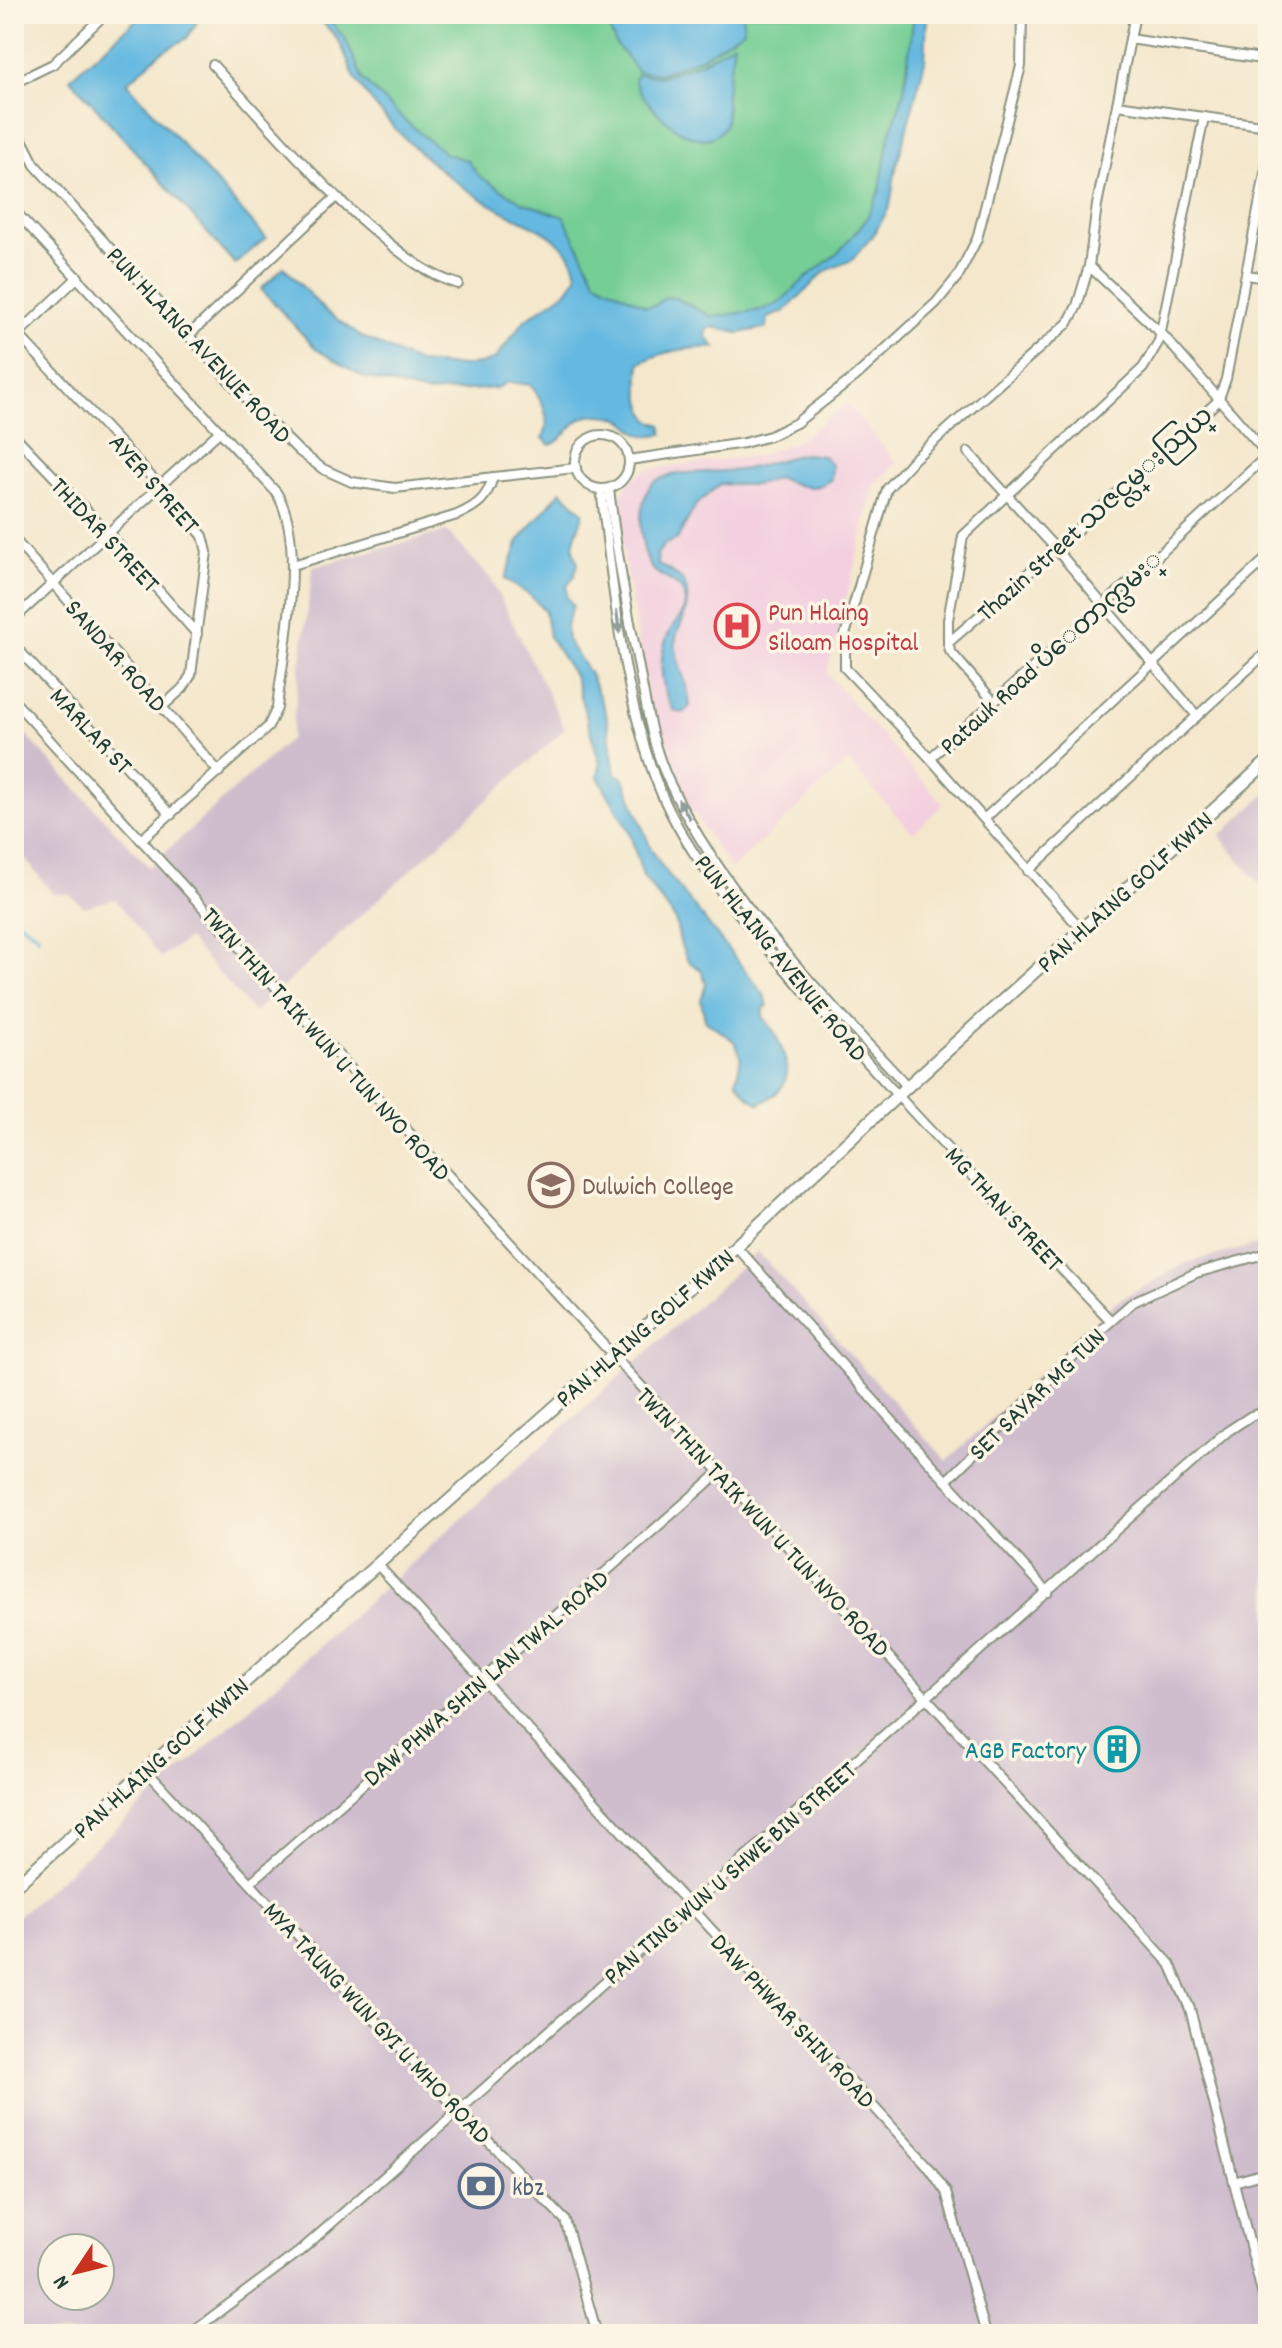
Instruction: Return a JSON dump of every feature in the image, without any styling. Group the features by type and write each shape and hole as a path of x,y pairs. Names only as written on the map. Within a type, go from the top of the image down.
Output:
{"street":[{"path":"14,83 53,64 105,14"},
{"path":"629,460 744,443 770,436 796,423 856,376 936,303 958,276 977,239 1021,66 1022,14"},
{"path":"930,758 845,668 845,635 887,489 914,459 1068,323 1077,306 1089,266 1135,14"},
{"path":"1130,39 1268,60"},
{"path":"213,65 335,198 435,278 458,284"},
{"path":"1117,105 1268,126"},
{"path":"994,702 950,651 948,643 948,620 963,536 1143,368 1162,334 1204,117"},
{"name":"PUN HLAING AVENUE ROAD","path":"14,124 35,165 281,435 323,469 352,482 395,488 576,468"},
{"name":"Thazin Street သဇင္လမ္းသြယ္","path":"948,643 1218,401 1226,379 1268,158"},
{"path":"189,335 335,198"},
{"path":"14,210 276,492 284,505 293,565 277,708 268,727 141,840"},
{"path":"1089,266 1162,334 1268,455"},
{"path":"1246,275 1268,278"},
{"path":"15,334 78,277"},
{"name":"AYER STREET","path":"15,334 160,486 203,536 207,552 191,675 183,688 162,707"},
{"path":"14,619 220,431"},
{"name":"THIDAR STREET","path":"14,435 108,533 197,634"},
{"path":"596,435 619,440 629,460 629,470 624,479 605,489 585,483 576,468 576,453 582,443 596,435"},
{"path":"968,452 1056,549 1197,716"},
{"name":"Patauk Road ပိေတာက္လမး္","path":"1082,930 930,758 1268,455"},
{"path":"293,565 477,506 488,493 493,477"},
{"name":"PUN HLAING AVENUE ROAD","path":"605,489 650,727 670,786 719,871 835,1008 908,1087"},
{"name":"PUN HLAING AVENUE ROAD","path":"605,489 620,642 631,699 655,777 688,842 733,907 836,1028 898,1095"},
{"name":"SANDAR ROAD","path":"14,539 219,772"},
{"path":"984,819 1268,557"},
{"name":"MARLAR ST","path":"14,645 171,815"},
{"path":"1028,871 1268,651"},
{"name":"TWIN THIN TAIK WUN U TUN NYO ROAD","path":"14,701 1170,1964 1190,2009 1268,2316"},
{"name":"PAN HLAING GOLF KWIN","path":"14,1887 736,1246 898,1095 1268,761"},
{"name":"MG THAN STREET","path":"898,1095 1111,1321"},
{"path":"736,1246 946,1481"},
{"name":"SET SAYAR MG TUN","path":"1048,1592 946,1481 1133,1302 1196,1273 1268,1253"},
{"name":"PAN TING WUN U SHWE BIN STREET","path":"189,2334 299,2252 688,1905 928,1698 1228,1431 1251,1416 1268,1411"},
{"name":"DAW PHWA SHIN LAN TWAL ROAD","path":"250,1883 721,1471"},
{"name":"DAW PHWAR SHIN ROAD","path":"377,1564 928,2166 946,2192 986,2334"},
{"name":"MYA TAUNG WUN GYI U MHO ROAD","path":"146,1770 458,2110 565,2220 597,2334"},
{"path":"1234,2182 1268,2172"}],"shaded area":[{"name":"Pun Hlaing Siloam Hospital","path":"847,403 897,463 875,483 827,674 943,804 913,833 848,762 731,869 687,803 660,741 648,697 615,504 630,481 647,469 758,456 800,440"},
{"path":"447,531 491,579 565,729 254,1013 188,939 160,957 115,899 84,907 69,894 53,894 18,850 14,853 14,722 149,867 291,738 313,567"},
{"path":"1268,792 1268,895 1220,836"},
{"path":"1268,1242 1268,2334 14,2334 14,1920 758,1252 947,1461 1116,1302 1186,1263"}],"green space":[{"path":"319,14 920,14 883,200 852,249 784,306 635,341 558,228 464,177 376,101 355,71 335,31"}],"water":[{"path":"143,14 202,14 187,38 160,53 127,83 266,238 235,264 70,78"},
{"path":"314,14 325,14 346,40 363,80 404,120 446,154 467,160 479,176 522,202 564,217 596,281 646,306 656,305 665,297 676,298 712,317 761,310 778,304 838,253 866,220 880,190 888,142 904,91 914,14 927,14 925,61 896,168 890,206 874,234 852,260 825,271 785,311 768,318 766,328 739,333 712,327 706,331 707,338 715,347 677,350 640,363 639,386 643,406 649,420 662,425 663,434 641,434 624,421 596,415 575,423 550,445 543,438 547,424 545,411 531,385 508,382 497,388 426,393 363,377 316,349 261,289 284,267 323,309 360,336 418,363 463,366 495,359 525,320 566,292 577,277 572,258 559,243 455,181 394,127 360,86 330,29"},
{"path":"603,14 742,14 744,30 701,58 659,74 637,71 616,44"},
{"path":"734,43 726,93 726,121 715,136 703,139 675,127 649,103 634,80 637,74 659,77 702,62"},
{"path":"805,454 824,456 832,466 831,479 812,487 799,486 779,478 755,485 720,484 696,505 677,539 665,544 657,554 658,565 676,574 687,592 686,609 676,646 690,706 683,713 674,711 663,681 663,649 685,602 684,594 676,584 649,564 641,523 647,491 654,482 672,475 739,470"},
{"path":"561,491 584,513 573,544 578,563 574,577 567,586 567,597 573,606 566,625 567,640 590,674 606,713 615,773 624,779 651,849 763,993 768,1005 763,1010 763,1018 780,1044 786,1077 780,1090 760,1104 749,1097 736,1081 741,1058 735,1042 705,1020 701,1000 706,984 701,970 688,961 675,919 643,876 629,831 598,777 600,764 574,675 549,637 545,611 531,596 505,579 520,539"}],"waterway":[{"path":"14,919 39,936"}],"place":[{"name":"Pun Hlaing Siloam Hospital","path":"737,626"},
{"name":"Dulwich College","path":"551,1185"},
{"name":"AGB Factory","path":"1117,1749"},
{"name":"kbz","path":"481,2186"}]}
